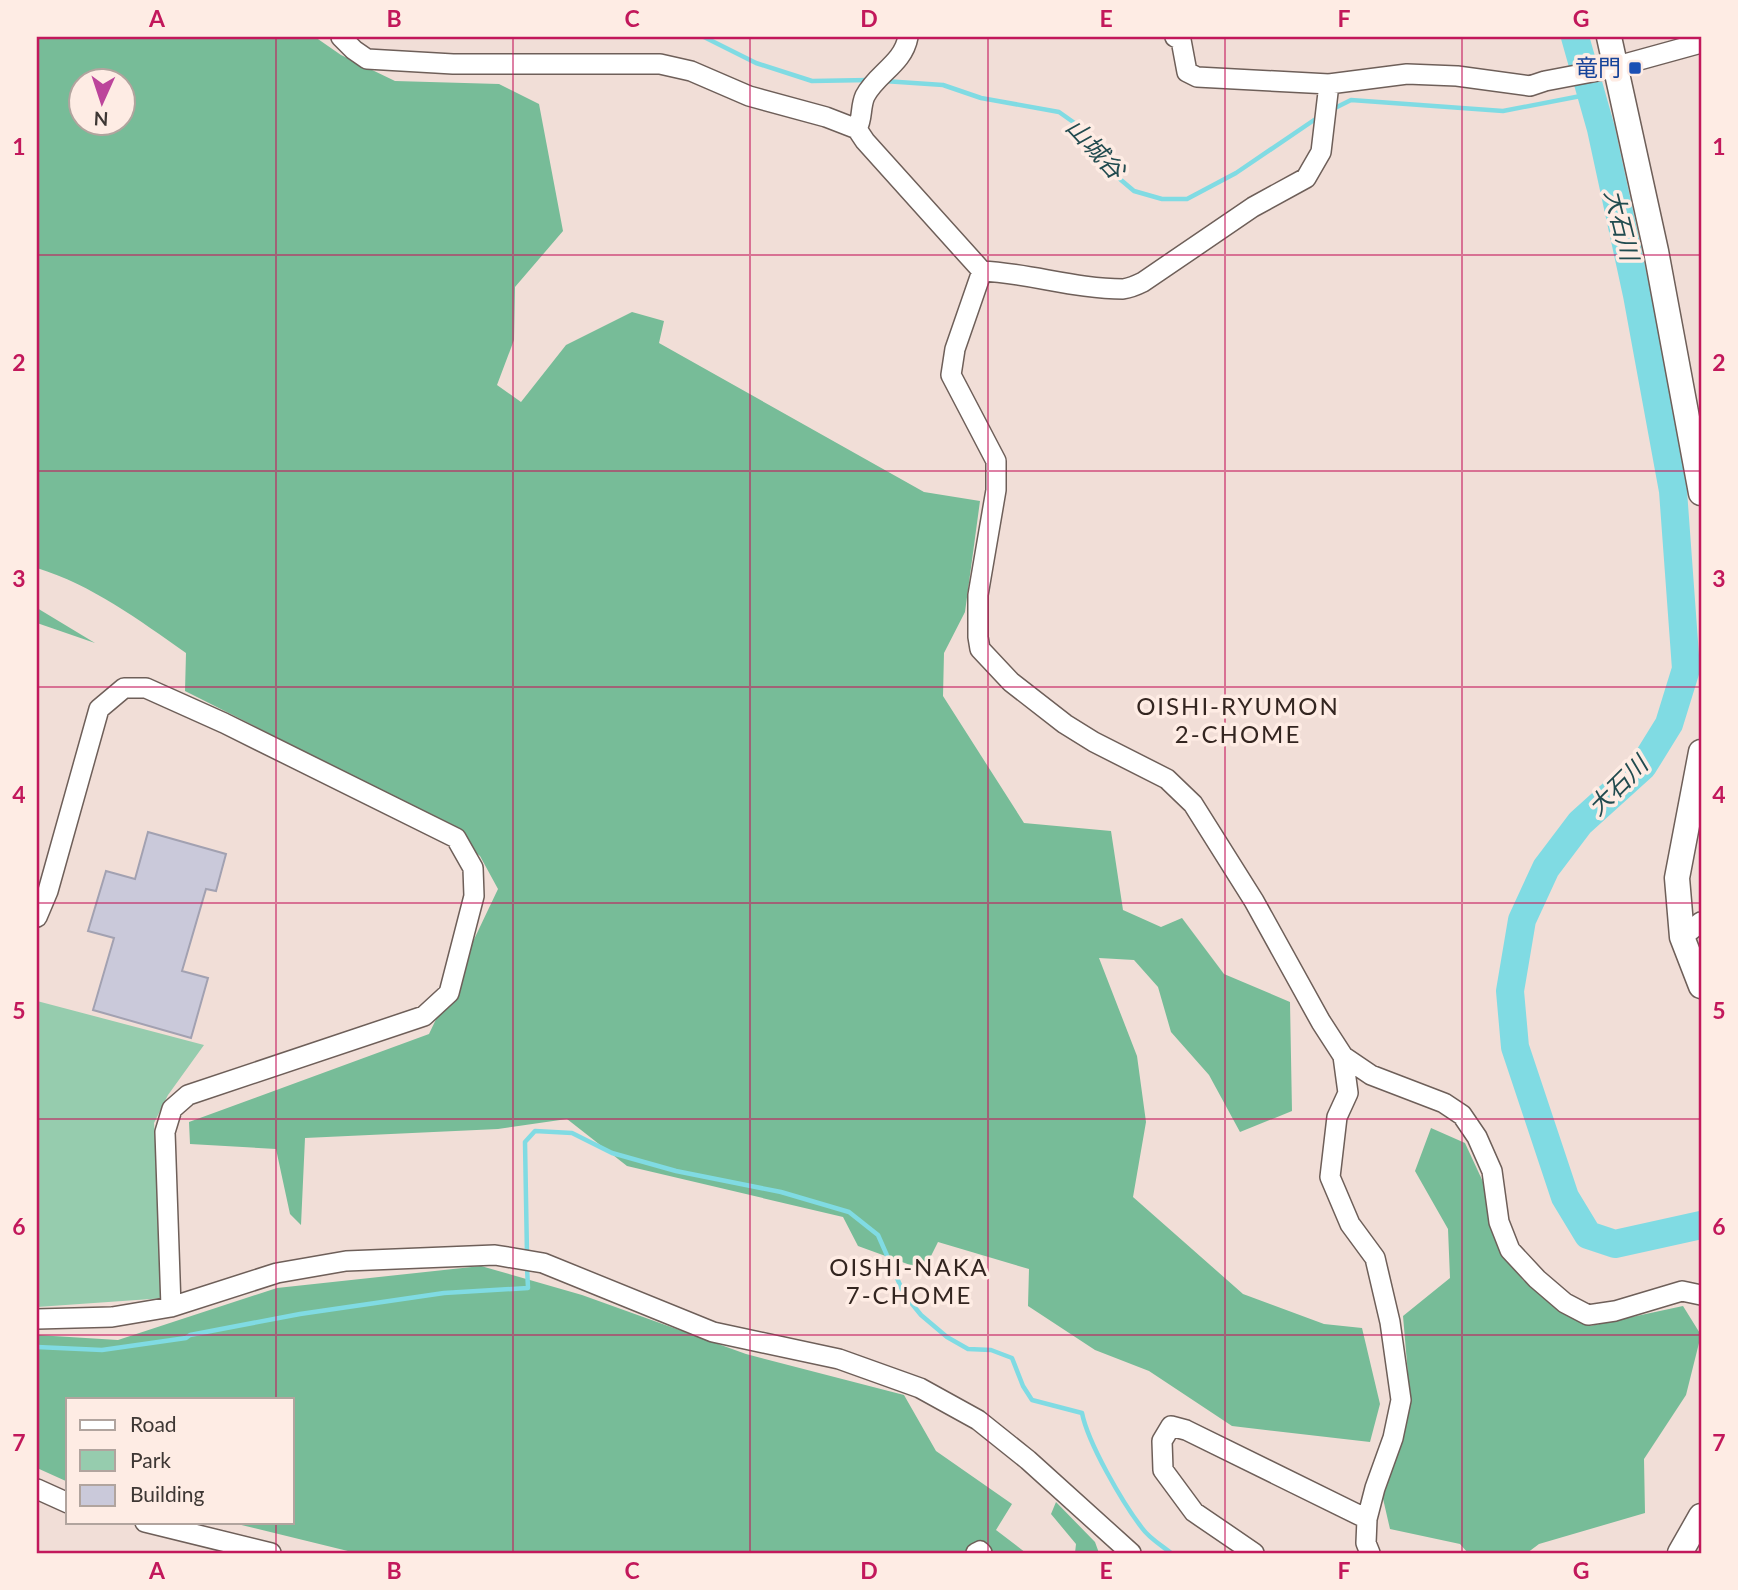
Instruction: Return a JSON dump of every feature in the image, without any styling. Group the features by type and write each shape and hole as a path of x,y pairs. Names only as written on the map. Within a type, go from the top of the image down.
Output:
{"main road":[{"path":"1609,37 1609,68 1656,251 1701,493"},
{"path":"1701,752 1677,878 1692,930 1701,986"},
{"path":"1680,1553 1701,1516"}],"street":[{"path":"341,37 367,58 453,64 660,65 691,71 749,96 826,117 857,129 982,271 1012,272 1071,283 1125,289 1143,282 1253,207 1306,178 1321,152 1329,84"},
{"path":"857,129 862,120 864,98 898,60 908,37"},
{"path":"1175,37 1181,40 1187,72 1197,77 1329,84 1408,74 1457,76 1530,86 1701,43"},
{"path":"982,271 955,349 951,374 996,461 996,490 978,595 980,649 1011,682 1065,724 1167,779 1193,804 1254,901 1321,1022 1343,1056 1371,1074 1444,1103 1462,1115 1477,1137 1492,1171 1499,1222 1510,1250 1537,1279 1565,1303 1588,1315 1615,1311 1682,1291 1701,1295"},
{"path":"37,917 48,891 99,709 124,688 146,688 224,723 456,838 473,868 474,896 449,993 424,1016 188,1095 172,1110 165,1132 171,1307"},
{"path":"1343,1056 1348,1093 1337,1117 1330,1177 1350,1224 1375,1258 1390,1322 1401,1400 1367,1520 1366,1544 1370,1553"},
{"path":"37,1319 111,1317 171,1307 277,1273 346,1261 495,1255 543,1263 713,1332 839,1359 920,1388 978,1420 1028,1460 1130,1553"},
{"path":"1254,1553 1194,1512 1163,1470 1163,1441 1171,1426 1198,1436 1367,1520"},
{"path":"37,1489 66,1502"},
{"path":"153,1524 271,1553"}],"green space":[{"path":"37,37 315,37 341,55 395,81 499,84 539,104 563,231 515,287 514,340 497,385 521,402 566,345 632,312 664,321 659,343 924,492 980,501 965,612 944,653 943,696 1024,823 1111,831 1123,910 1161,927 1182,918 1224,974 1290,1002 1292,1111 1240,1132 1209,1075 1171,1032 1158,987 1134,960 1099,958 1137,1056 1146,1122 1133,1197 1243,1294 1324,1324 1362,1328 1380,1404 1370,1442 1232,1426 1149,1371 1095,1350 1028,1306 1029,1269 938,1242 924,1270 858,1246 843,1217 627,1166 567,1119 498,1129 305,1138 301,1225 290,1214 276,1149 190,1144 189,1122 429,1034 498,889 480,856 421,810 185,691 186,653 133,616 57,575 37,568"},
{"path":"37,608 95,643 37,623"},
{"path":"37,1001 204,1045 168,1095 154,1123 165,1298 37,1307"},
{"path":"1431,1128 1465,1143 1484,1184 1496,1240 1523,1280 1590,1326 1683,1306 1701,1335 1686,1395 1644,1459 1645,1513 1539,1544 1527,1553 1468,1553 1460,1544 1390,1529 1381,1490 1410,1398 1403,1316 1450,1278 1448,1229 1415,1171"},
{"path":"481,1266 582,1295 746,1354 904,1395 936,1451 1012,1504 996,1530 1026,1553 994,1553 984,1541 963,1553 356,1553 237,1524 294,1524 294,1398 66,1398 66,1481 37,1468 37,1335 118,1340 277,1288"},
{"path":"1056,1502 1095,1542 1099,1553 1075,1553 1076,1544 1051,1514"}],"building":[{"path":"148,832 226,854 216,891 206,889 182,971 208,978 191,1038 93,1010 114,938 88,931 106,871 135,879"}],"waterway":[{"name":"山城谷","path":"704,37 756,63 812,81 869,80"},
{"name":"大石川","path":"1575,37 1601,129 1637,295 1673,491 1686,669 1669,724 1643,766 1580,823 1546,868 1522,920 1510,991 1515,1047 1565,1197 1588,1235 1615,1244 1701,1225"},
{"name":"山城谷","path":"884,81 943,85 981,98 1059,112 1076,124 1121,180 1134,191 1162,199 1187,199 1236,173 1320,116"},
{"name":"山城谷","path":"1331,110 1351,100 1503,111 1591,94"},
{"path":"527,1255 525,1142 535,1131 572,1133 612,1153 676,1171 781,1192 849,1212 878,1235 904,1294 921,1315 947,1337 968,1349 991,1350 1012,1358 1023,1386 1032,1400 1082,1413 1098,1456 1125,1503 1145,1532 1171,1553"},
{"path":"37,1347 102,1350 186,1338 190,1335 300,1314 444,1293 528,1288 527,1267"}],"place":[{"name":"竜門","path":"1635,68"}],"district":[{"name":"OISHI-RYUMON 2-CHOME","path":"1238,721"},
{"name":"OISHI-NAKA 7-CHOME","path":"909,1282"}]}
